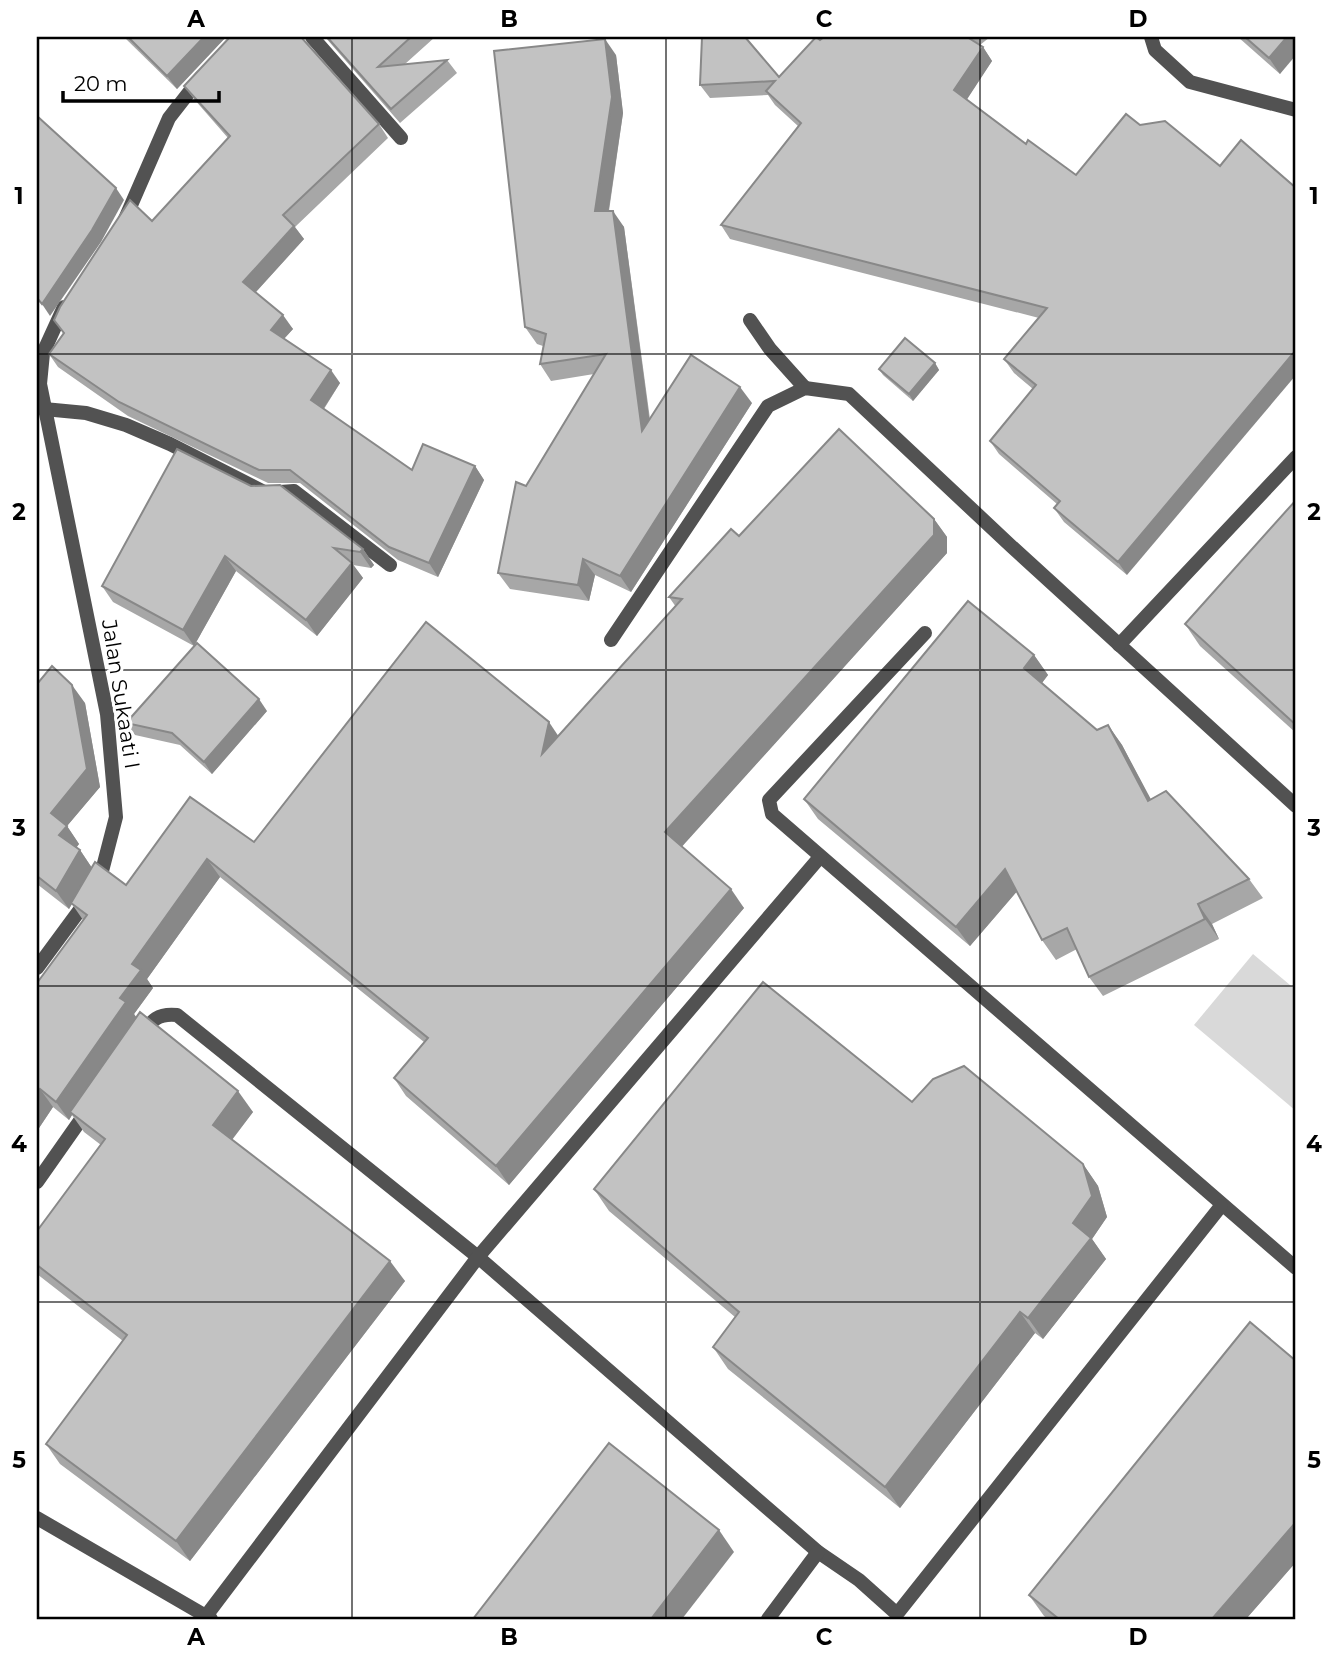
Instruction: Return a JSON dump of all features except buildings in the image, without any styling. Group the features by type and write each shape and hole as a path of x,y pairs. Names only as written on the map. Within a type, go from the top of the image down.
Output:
{"street":[{"path":"312,37 401,138"},
{"path":"1151,37 1154,50 1189,82 1296,110"},
{"path":"114,237 133,203 169,118 205,72"},
{"name":"Jalan Sukaati I","path":"37,968 82,907 102,871 116,817 107,714 40,409 43,353 58,316 74,294"},
{"path":"750,320 770,349 805,388"},
{"path":"611,640 768,406 805,388 849,394 1296,806"},
{"path":"40,409 86,413 126,425 170,443 266,493 294,491 390,565"},
{"path":"1119,645 1296,457"},
{"path":"925,634 769,800 772,814 1221,1206 1296,1268"},
{"path":"37,1518 208,1617 478,1257 820,857"},
{"path":"133,1046 156,1017 164,1013 177,1015 478,1257 818,1552 859,1580 898,1617 1221,1206"},
{"path":"37,1182 101,1091"},
{"path":"768,1619 818,1552"}],"shaded area":[{"path":"1253,954 1296,990 1296,1111 1194,1025"}]}
